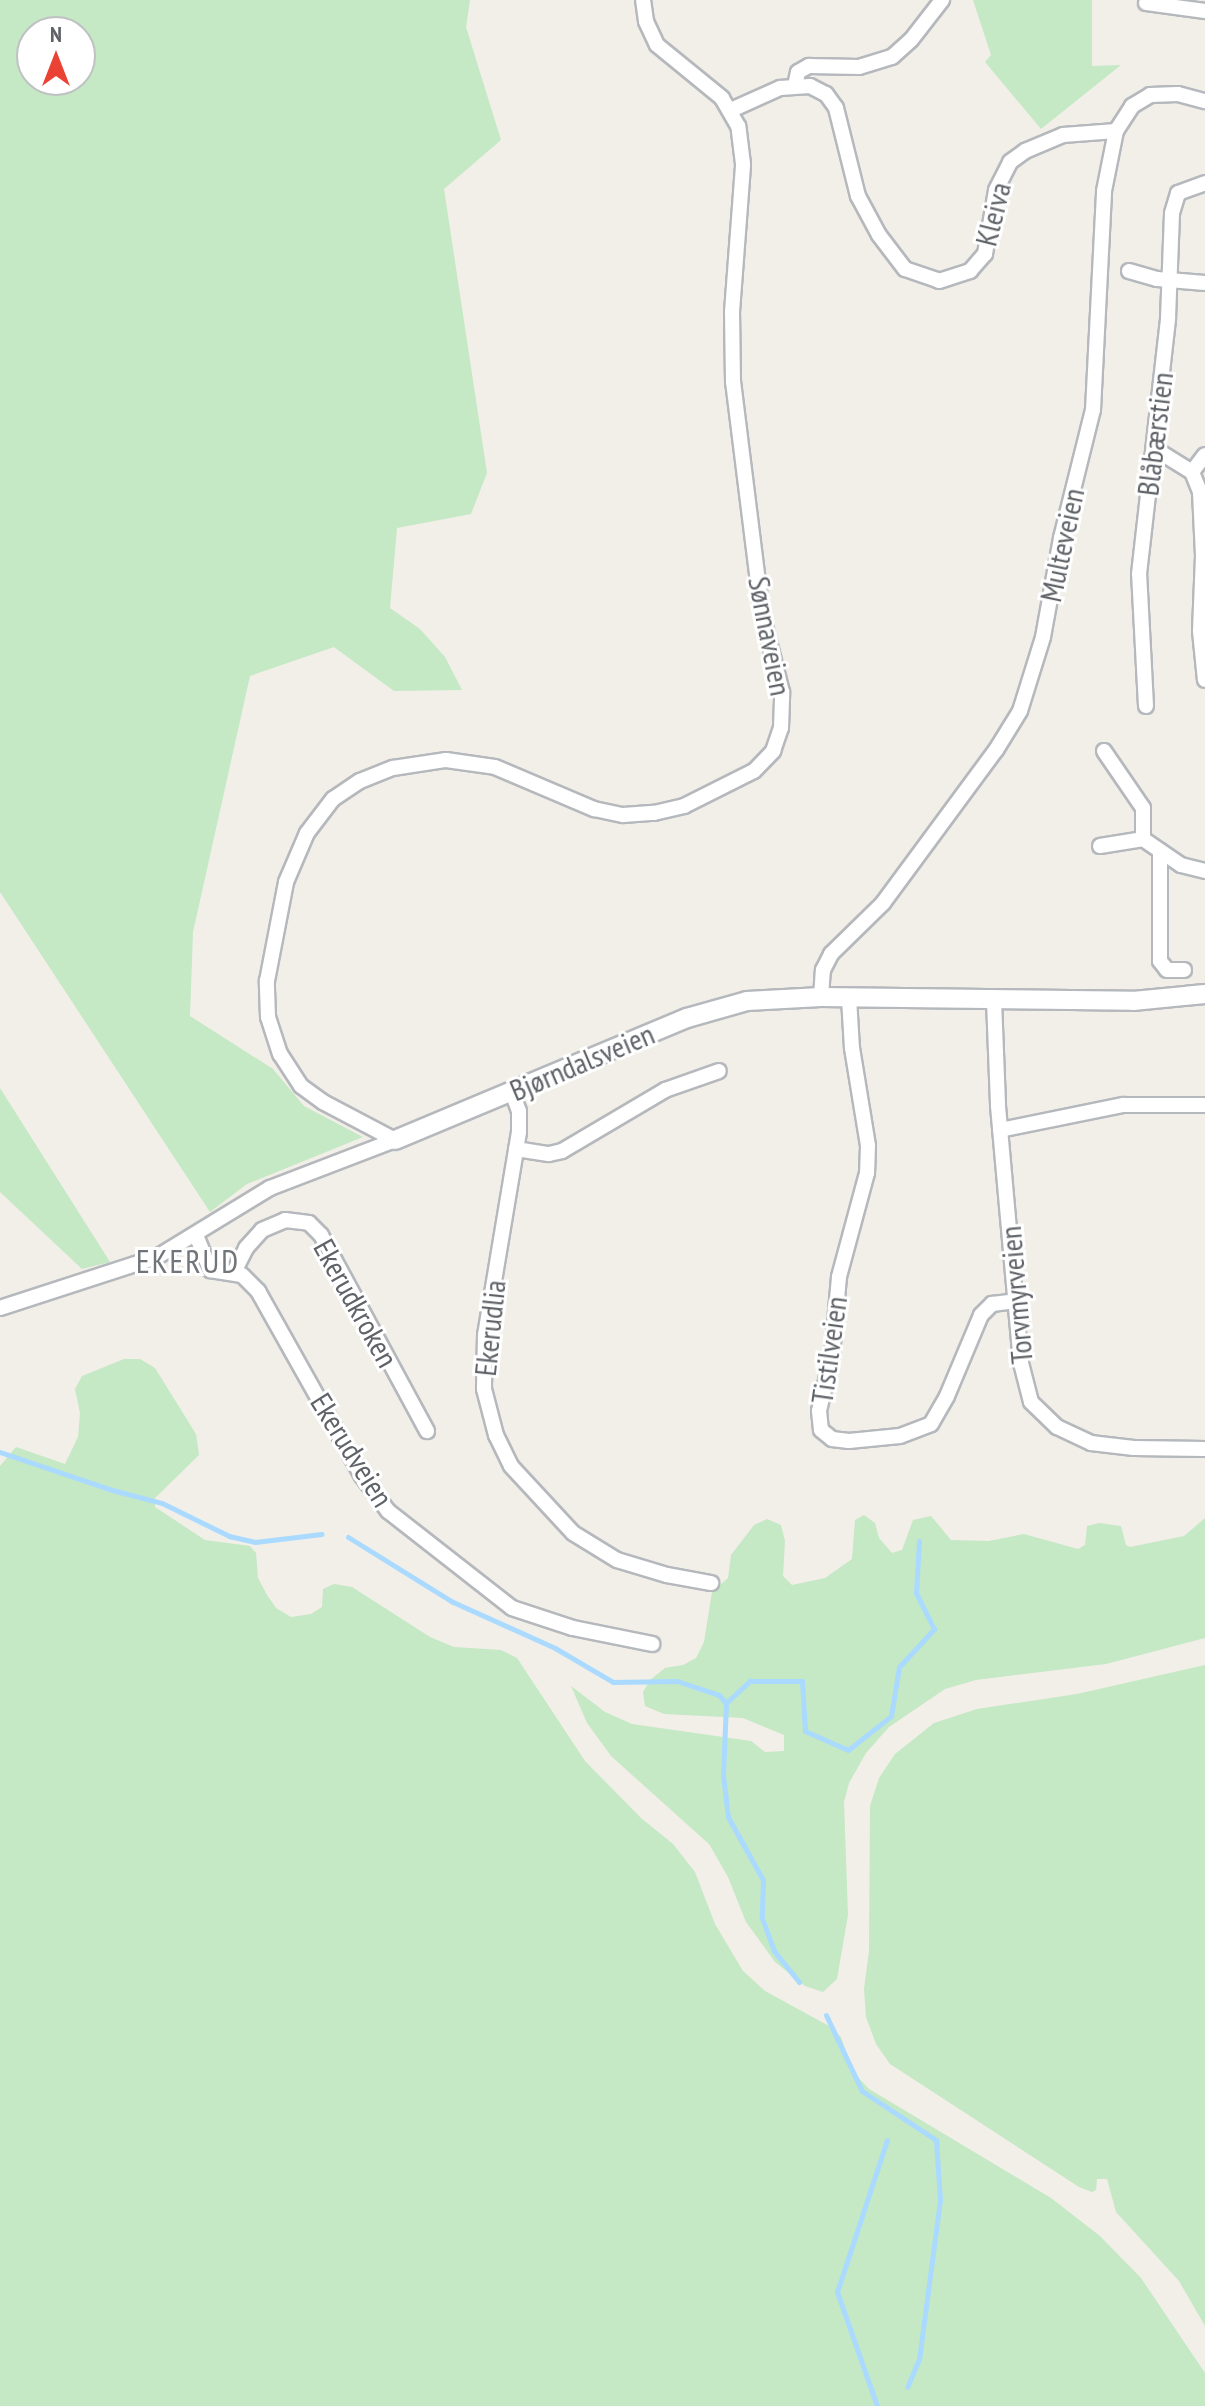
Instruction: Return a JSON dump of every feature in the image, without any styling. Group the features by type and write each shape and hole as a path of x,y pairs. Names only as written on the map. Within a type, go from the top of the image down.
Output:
{"street":[{"path":"643,0 646,21 657,45 717,93 731,110 769,91 795,86 798,72 809,66 859,67 892,57 942,0"},
{"path":"1146,3 1205,11"},
{"name":"Kleiva","path":"795,86 816,88 830,98 836,108 854,184 872,222 899,263 913,274 931,280 959,277 980,262 990,238 999,178 1017,155 1063,135 1116,131"},
{"name":"Multeveien","path":"821,997 823,970 831,954 883,903 996,750 1026,697 1093,410 1104,191 1116,131 1132,106 1150,95 1178,94 1205,101"},
{"name":"Sønnaveien","path":"395,1140 323,1102 301,1086 280,1054 268,1017 267,981 283,892 307,833 333,799 360,781 393,768 446,760 495,767 594,809 623,815 654,813 684,806 743,778 765,761 778,740 784,704 762,614 733,382 732,312 743,164 738,126 731,110"},
{"name":"Blåbærstien","path":"1146,706 1139,574 1168,318 1175,197 1186,188 1205,183"},
{"path":"1129,271 1168,280 1205,283"},
{"path":"1155,449 1192,472 1201,505 1200,631 1205,680"},
{"path":"1192,472 1205,455"},
{"path":"1104,751 1143,808 1143,839"},
{"path":"1100,846 1143,839 1181,865 1205,871"},
{"path":"1160,851 1160,961 1167,970 1184,970"},
{"name":"Bjørndalsveien","path":"0,1308 136,1265 196,1235 270,1188 395,1140 709,1010 747,1001 821,997 1133,1001 1205,994"},
{"name":"Tistilveien","path":"849,998 850,1035 868,1158 865,1185 839,1277 832,1355 819,1411 821,1430 832,1439 849,1441 900,1436 931,1424 947,1396 981,1315 992,1304 1016,1301"},
{"name":"Torvmyrveien","path":"994,1000 1000,1130 1024,1383 1031,1402 1047,1419 1091,1443 1134,1448 1205,1449"},
{"path":"516,1149 549,1154 562,1151 665,1090 719,1071"},
{"name":"Ekerudlia","path":"512,1092 520,1118 485,1335 484,1389 496,1435 511,1466 573,1533 617,1560 667,1575 711,1583"},
{"path":"1000,1130 1123,1105 1205,1105"},
{"name":"Ekerudkroken","path":"234,1272 253,1238 275,1223 302,1220 314,1227 427,1431"},
{"name":"Ekerudveien","path":"196,1235 210,1270 234,1272 251,1282 265,1301 362,1476 388,1511 512,1608 573,1628 652,1644"}],"green space":[{"path":"0,0 470,0 466,27 501,140 444,189 487,473 471,514 397,528 390,608 420,629 445,657 462,690 394,691 334,647 250,676 193,932 190,1016 273,1069 304,1106 363,1137 247,1184 210,1212 0,892"},
{"path":"973,0 1092,0 1092,66 1121,65 1041,129 985,62 991,55"},
{"path":"0,1088 110,1262 82,1269 0,1192"},
{"path":"124,1359 140,1359 155,1368 196,1434 199,1455 155,1498 155,1507 205,1540 250,1546 256,1553 258,1578 267,1595 276,1608 291,1617 311,1614 322,1607 323,1589 334,1584 352,1587 430,1637 454,1647 501,1650 517,1658 585,1761 641,1818 673,1844 695,1872 715,1924 743,1971 765,1991 829,2026 841,2037 853,2072 869,2089 1051,2198 1100,2236 1141,2278 1205,2373 1205,2406 0,2406 0,1466 16,1447 65,1464 78,1437 80,1413 75,1389 82,1376"},
{"path":"864,1515 875,1523 879,1538 892,1553 902,1550 913,1520 931,1516 951,1540 989,1541 1024,1534 1078,1549 1085,1545 1087,1526 1099,1523 1121,1526 1126,1545 1130,1547 1184,1536 1205,1518 1205,1638 1106,1664 976,1680 945,1689 889,1727 866,1753 849,1783 844,1802 848,1915 837,1979 823,1992 805,1986 775,1962 746,1922 728,1877 709,1844 611,1756 587,1723 571,1686 605,1712 632,1724 751,1741 765,1752 784,1751 784,1735 743,1718 664,1714 645,1706 643,1692 650,1680 665,1668 683,1665 696,1658 704,1642 712,1592 728,1578 731,1555 754,1525 767,1519 781,1525 785,1541 783,1576 792,1585 825,1578 852,1559 855,1520"},
{"path":"1205,1665 1205,2326 1179,2281 1116,2212 1107,2179 1097,2179 1096,2190 1092,2192 1079,2187 890,2064 876,2044 866,2017 864,1989 869,1951 870,1806 879,1778 895,1754 934,1723 977,1709 1077,1694"}],"waterway":[{"path":"0,1452 112,1490 162,1503 229,1536 255,1542 322,1534"},
{"path":"348,1537 453,1602 555,1648 613,1682 677,1681 719,1695 726,1703 723,1775 728,1817 763,1880 762,1918 774,1951 799,1982"},
{"path":"726,1703 750,1681 802,1681 805,1731 848,1750 891,1716 899,1667 934,1629 916,1593 919,1541"},
{"path":"826,2015 862,2091 936,2140 940,2200 919,2359 907,2387"},
{"path":"877,2406 837,2292 887,2140"}],"district":[{"name":"EKERUD","path":"188,1261"}]}
